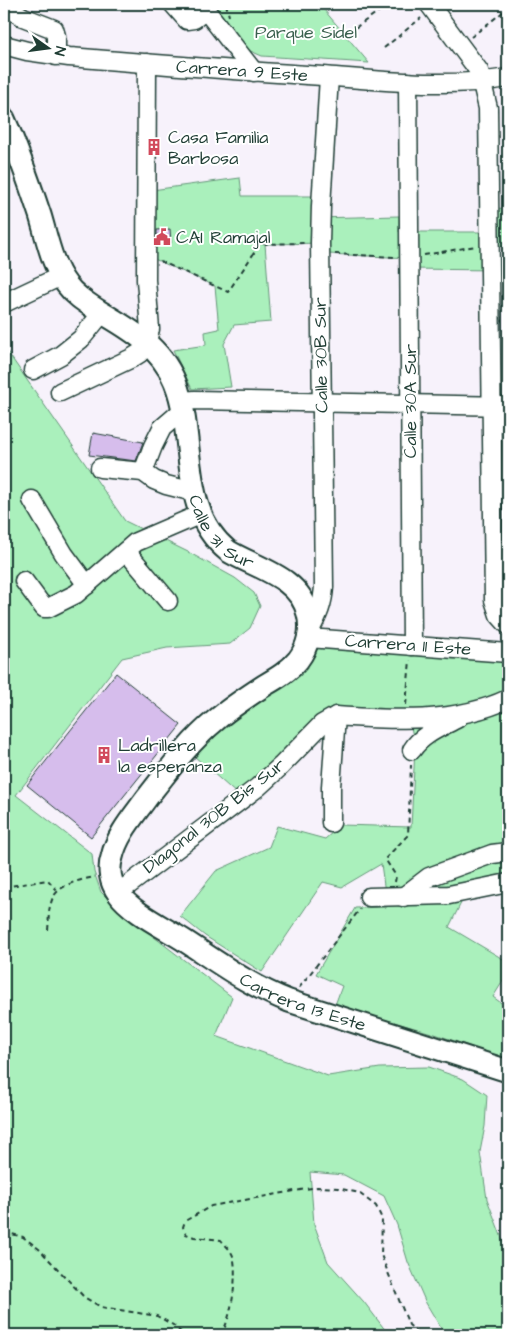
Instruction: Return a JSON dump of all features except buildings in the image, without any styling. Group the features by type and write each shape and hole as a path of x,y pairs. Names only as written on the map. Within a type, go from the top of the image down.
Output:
{"main road":[{"name":"Calle 31 Sur","path":"4,119 9,145 61,276 79,298 147,342 166,363 176,383 182,405 194,492 207,527 219,544 237,556 283,580 296,591 306,605 310,621 309,634"},
{"path":"114,884 112,855 122,833 182,753 198,736 227,711 291,667 302,654 309,634"},
{"name":"Carrera 13 Este","path":"114,884 133,908 245,981 289,1001 508,1071"}],"street":[{"path":"173,4 187,20 194,19 204,7 254,72"},
{"path":"4,5 23,17 54,29 56,56"},
{"path":"431,6 476,65 488,108 500,405 501,534 495,608 498,615 508,625"},
{"name":"Carrera 9 Este","path":"4,45 56,56 329,77 443,83 482,82 508,78"},
{"path":"60,392 132,358 140,353 147,342 150,320 146,280 146,63"},
{"name":"Calle 30B Sur","path":"309,634 319,614 323,601 324,587 320,243 329,77"},
{"name":"Calle 30A Sur","path":"408,82 412,646"},
{"path":"4,303 61,276"},
{"path":"33,370 61,354 81,339 102,313"},
{"path":"143,472 162,428 182,405 322,402 500,405"},
{"path":"100,468 143,472 166,486 194,492"},
{"path":"32,500 64,554 87,585"},
{"path":"24,581 44,608 48,608 76,594 136,542 201,514"},
{"path":"126,551 168,601"},
{"name":"Carrera 11 Este","path":"309,634 412,646 508,653"},
{"path":"331,824 330,787 336,716 404,720 467,713 490,707 508,699"},
{"path":"412,750 417,742 425,736 467,713"},
{"name":"Diagonal 30B Bis Sur","path":"114,884 263,782 322,724 336,716"},
{"path":"399,897 429,878 492,854 508,852"},
{"path":"369,897 449,895 508,883"}],"path":[{"path":"327,11 335,4"},
{"path":"348,33 389,4"},
{"path":"384,48 431,6"},
{"path":"461,45 508,8"},
{"path":"146,255 228,292 260,244 320,243"},
{"path":"404,720 412,646"},
{"path":"399,897 396,876 385,859 408,835 412,750"},
{"path":"48,930 51,902 57,890 82,879 114,884"},
{"path":"4,887 48,880 57,890"},
{"path":"289,1001 369,897"},
{"path":"220,1335 225,1330 229,1320 232,1302 233,1255 221,1240 194,1238 186,1234 184,1228 185,1221 211,1206 317,1187 338,1188 359,1193 376,1206 382,1219 381,1255 409,1325 420,1335"},
{"path":"4,1232 23,1237 38,1249 84,1297 102,1307 156,1316 184,1335"}],"green space":[{"name":"Parque Sidel","path":"210,4 319,4 369,63 262,56 248,50"},
{"path":"240,178 242,196 315,196 315,218 399,216 399,232 480,232 481,209 508,208 508,246 494,247 495,270 409,269 409,258 328,254 329,243 265,244 271,322 234,325 224,344 231,387 192,389 173,350 206,345 205,332 219,329 215,286 150,257 152,190"},
{"path":"4,347 125,521 235,578 254,593 260,606 250,628 230,644 167,648 122,658 16,795 92,854 94,872 101,892 119,910 232,997 216,1036 328,1076 380,1068 429,1067 463,1079 487,1095 485,1126 480,1152 487,1199 508,1254 508,1335 445,1335 426,1303 408,1262 397,1225 384,1196 344,1175 310,1172 314,1224 328,1262 364,1302 389,1335 4,1335"},
{"path":"315,645 508,657 508,877 471,883 449,927 508,962 508,973 493,997 508,1008 508,1060 435,1034 335,1005 342,986 316,974 355,908 387,907 381,864 342,887 323,882 262,972 205,936 180,916 216,871 269,847 277,826 325,839 341,825 411,827 415,748 409,716 341,713 238,795 194,756 219,731 296,675"}],"place":[{"name":"Casa Familia Barbosa","path":"154,147"},
{"name":"CAI Ramajal","path":"162,237"},
{"name":"Ladrillera la esperanza","path":"104,755"}]}
